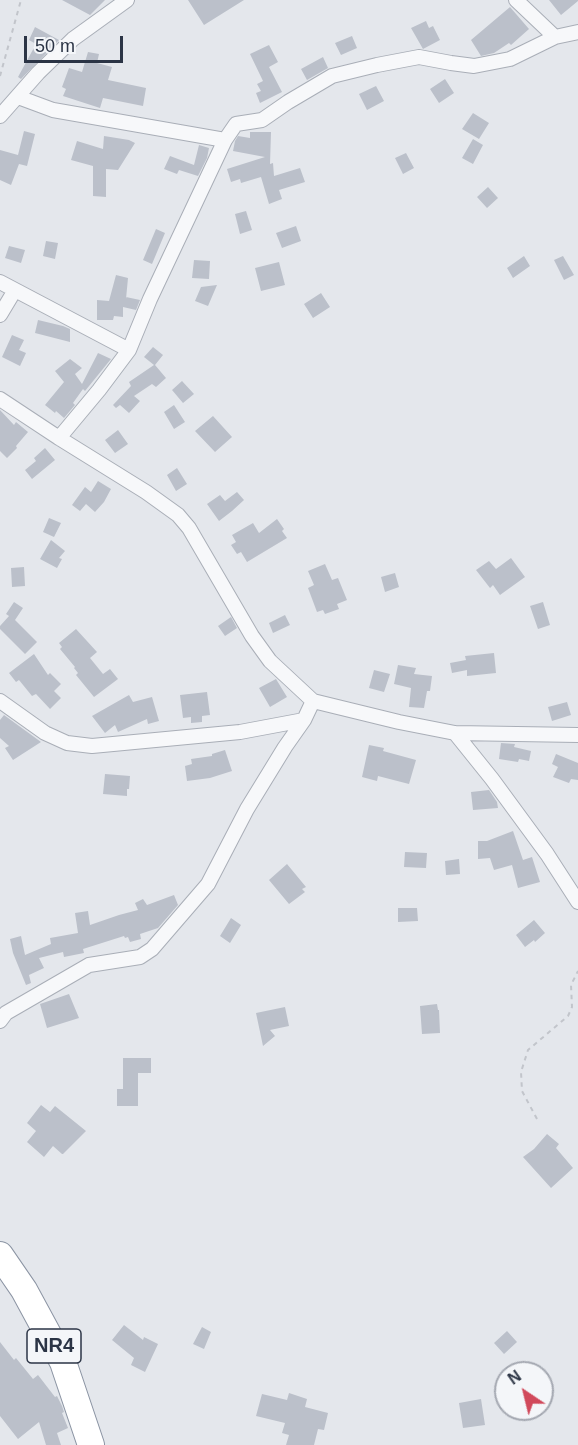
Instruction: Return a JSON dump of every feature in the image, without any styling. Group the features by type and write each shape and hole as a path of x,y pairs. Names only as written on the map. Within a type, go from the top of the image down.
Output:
{"highway":[{"name":"NR4","path":"0,1256 24,1290 63,1362 91,1445"}],"street":[{"path":"0,116 38,73 73,39 127,0"},
{"path":"516,0 555,37"},
{"path":"58,438 129,350 150,299 225,140 236,124 262,120 332,76 419,57 474,66 510,59 555,37 578,32"},
{"path":"18,97 53,110 225,140"},
{"path":"0,282 129,350"},
{"path":"0,315 15,290"},
{"path":"0,399 178,515 189,528 258,645 270,661 313,701 455,733 578,735"},
{"path":"0,701 45,733 66,743 92,746 240,732 304,720"},
{"path":"0,1021 6,1013 89,965 140,957 152,949 208,884 248,809 304,720 313,701"},
{"path":"455,733 492,779 578,902"}],"path":[{"path":"0,76 21,0"},
{"path":"537,1119 522,1092 521,1072 528,1050 568,1016 572,1007 571,985 578,971"}],"building":[{"path":"62,0 105,0 90,15"},
{"path":"188,0 244,0 204,25"},
{"path":"549,0 578,0 578,1 561,15"},
{"path":"510,7 529,29 511,45 509,43 494,53 481,56 471,40"},
{"path":"426,21 429,28 433,26 440,40 423,49 411,28"},
{"path":"35,27 59,40 21,79 18,77 36,44 29,40"},
{"path":"352,36 357,48 341,55 335,43"},
{"path":"269,45 278,62 269,67 282,92 260,103 256,93 261,91 257,84 263,81 250,54"},
{"path":"88,52 99,54 97,63 112,67 108,80 146,88 143,106 103,98 100,108 63,96 66,89 62,87 69,68 82,72"},
{"path":"323,57 328,68 307,80 301,69"},
{"path":"445,79 454,93 439,103 430,89"},
{"path":"376,86 384,101 367,110 359,94"},
{"path":"473,113 489,123 479,139 462,129"},
{"path":"24,131 35,134 27,166 19,164 11,185 0,180 0,150 18,155"},
{"path":"250,132 271,132 270,164 273,163 274,176 300,168 305,182 279,190 282,199 269,204 261,177 241,183 240,179 231,182 227,169 265,157 233,151 238,136 250,138"},
{"path":"104,136 135,143 118,170 106,169 106,197 93,196 93,166 71,160 77,141 103,149"},
{"path":"473,139 483,145 473,164 462,158"},
{"path":"199,145 209,148 198,176 179,170 177,174 164,169 170,156 194,165"},
{"path":"406,153 414,168 403,174 395,158"},
{"path":"488,187 498,198 487,208 477,197"},
{"path":"246,211 252,230 240,234 235,214"},
{"path":"296,226 301,241 282,248 276,233"},
{"path":"156,229 165,233 152,264 143,260"},
{"path":"46,241 58,243 55,259 43,256"},
{"path":"9,246 25,250 21,263 5,258"},
{"path":"524,256 530,266 513,278 507,268"},
{"path":"563,256 574,275 564,280 554,260"},
{"path":"194,260 210,261 209,279 192,278"},
{"path":"279,262 285,285 261,291 255,268"},
{"path":"116,275 128,278 126,297 140,300 136,310 123,307 123,317 114,316 113,320 97,320 97,300 109,301"},
{"path":"217,285 208,306 195,301 201,287"},
{"path":"321,293 330,307 313,318 304,304"},
{"path":"38,320 70,329 70,342 35,333"},
{"path":"12,335 24,340 19,350 26,353 20,366 2,357"},
{"path":"153,347 163,355 155,365 166,378 156,387 152,384 134,396 140,401 129,413 120,405 116,408 113,405 131,386 129,382 154,365 144,357"},
{"path":"98,353 111,359 85,391 83,389 73,403 75,405 64,418 45,405 64,382 55,371 70,359 82,368 75,374 82,384"},
{"path":"182,381 194,394 183,403 172,390"},
{"path":"174,405 185,422 174,429 164,412"},
{"path":"0,410 14,425 16,422 28,432 7,458 0,451"},
{"path":"213,416 232,437 215,452 195,431"},
{"path":"118,430 128,444 115,453 105,440"},
{"path":"45,448 55,460 32,479 25,470 36,461 34,458"},
{"path":"177,468 187,484 176,491 167,475"},
{"path":"98,481 111,489 95,512 86,504 80,511 72,505 85,487 91,492"},
{"path":"237,492 244,500 219,521 207,504 220,495 225,501"},
{"path":"49,518 61,523 54,537 43,532"},
{"path":"277,519 287,538 247,562 241,552 237,554 231,545 236,542 232,535 253,523 259,533"},
{"path":"51,540 65,551 59,558 62,559 57,568 40,559"},
{"path":"511,558 525,577 500,595 493,585 490,588 476,570 489,561 496,569"},
{"path":"325,564 332,580 338,578 347,600 337,604 339,609 325,614 323,610 317,612 308,588 314,585 308,571"},
{"path":"24,567 25,586 12,587 11,568"},
{"path":"395,573 399,587 385,592 381,577"},
{"path":"14,602 23,608 15,620 37,642 25,654 0,629 9,616 6,614"},
{"path":"543,602 550,625 538,629 530,606"},
{"path":"285,615 290,625 273,633 269,623"},
{"path":"231,617 237,628 225,636 218,626"},
{"path":"76,629 97,652 90,658 103,674 110,669 118,679 94,697 76,675 78,673 75,667 60,649 62,647 59,643"},
{"path":"494,653 496,673 467,676 467,670 452,673 450,663 466,660 465,656"},
{"path":"34,654 48,675 50,673 61,684 54,691 61,698 50,709 36,694 32,696 19,680 16,682 9,673"},
{"path":"398,665 416,668 414,674 432,676 424,708 409,707 411,688 394,684"},
{"path":"374,670 390,674 384,692 369,688"},
{"path":"276,679 287,697 270,707 259,688"},
{"path":"207,692 210,715 202,716 202,722 191,723 191,717 183,718 180,695"},
{"path":"129,695 133,702 152,697 159,721 148,724 147,719 118,732 115,725 105,733 92,716"},
{"path":"567,702 571,715 552,721 548,707"},
{"path":"4,715 41,742 13,760 5,748 9,746 0,738 0,720"},
{"path":"501,743 515,744 514,747 531,751 529,761 499,759"},
{"path":"369,745 416,760 409,784 378,776 377,781 362,777"},
{"path":"225,750 232,771 210,778 187,781 185,766 192,764 191,759 212,756 212,754"},
{"path":"556,754 578,763 578,780 571,779 569,783 553,777 558,767 552,764"},
{"path":"105,774 130,776 127,796 103,794"},
{"path":"489,790 498,808 473,810 471,792"},
{"path":"513,831 523,860 532,857 540,882 518,888 512,865 494,870 490,858 478,859 478,841 487,841"},
{"path":"405,852 427,853 426,868 404,867"},
{"path":"459,859 460,874 446,875 445,861"},
{"path":"287,864 306,887 302,889 305,892 289,904 269,880"},
{"path":"174,895 178,905 158,928 140,934 141,939 130,942 128,937 124,936 83,949 84,953 64,957 63,952 39,958 44,968 29,975 31,983 26,985 10,939 21,936 25,955 51,944 50,938 78,933 75,913 88,911 90,925 138,910 135,903 143,899 147,905"},
{"path":"398,908 417,908 418,921 398,922"},
{"path":"231,918 241,925 230,943 220,936"},
{"path":"534,920 545,933 525,947 516,935"},
{"path":"69,994 79,1018 47,1028 40,1004"},
{"path":"437,1004 440,1033 422,1034 420,1006"},
{"path":"285,1007 289,1026 270,1030 275,1036 263,1046 256,1013"},
{"path":"123,1058 151,1058 151,1073 138,1073 138,1106 117,1106 117,1089 123,1089"},
{"path":"41,1105 50,1112 55,1106 86,1131 63,1154 53,1146 44,1157 27,1142 36,1131 27,1123"},
{"path":"547,1134 559,1144 556,1148 573,1168 551,1188 523,1157 534,1149"},
{"path":"124,1325 143,1340 144,1337 158,1344 145,1372 131,1365 134,1358 112,1340"},
{"path":"202,1327 211,1332 204,1349 193,1344"},
{"path":"507,1331 517,1342 504,1354 494,1343"},
{"path":"0,1342 33,1379 38,1375 55,1397 57,1396 68,1428 57,1433 61,1445 46,1445 39,1422 18,1439 0,1416"},
{"path":"289,1393 307,1399 305,1407 328,1413 324,1430 318,1429 314,1445 286,1445 289,1435 282,1433 285,1423 256,1416 262,1394 287,1400"},
{"path":"481,1399 485,1425 463,1428 459,1403"}]}
